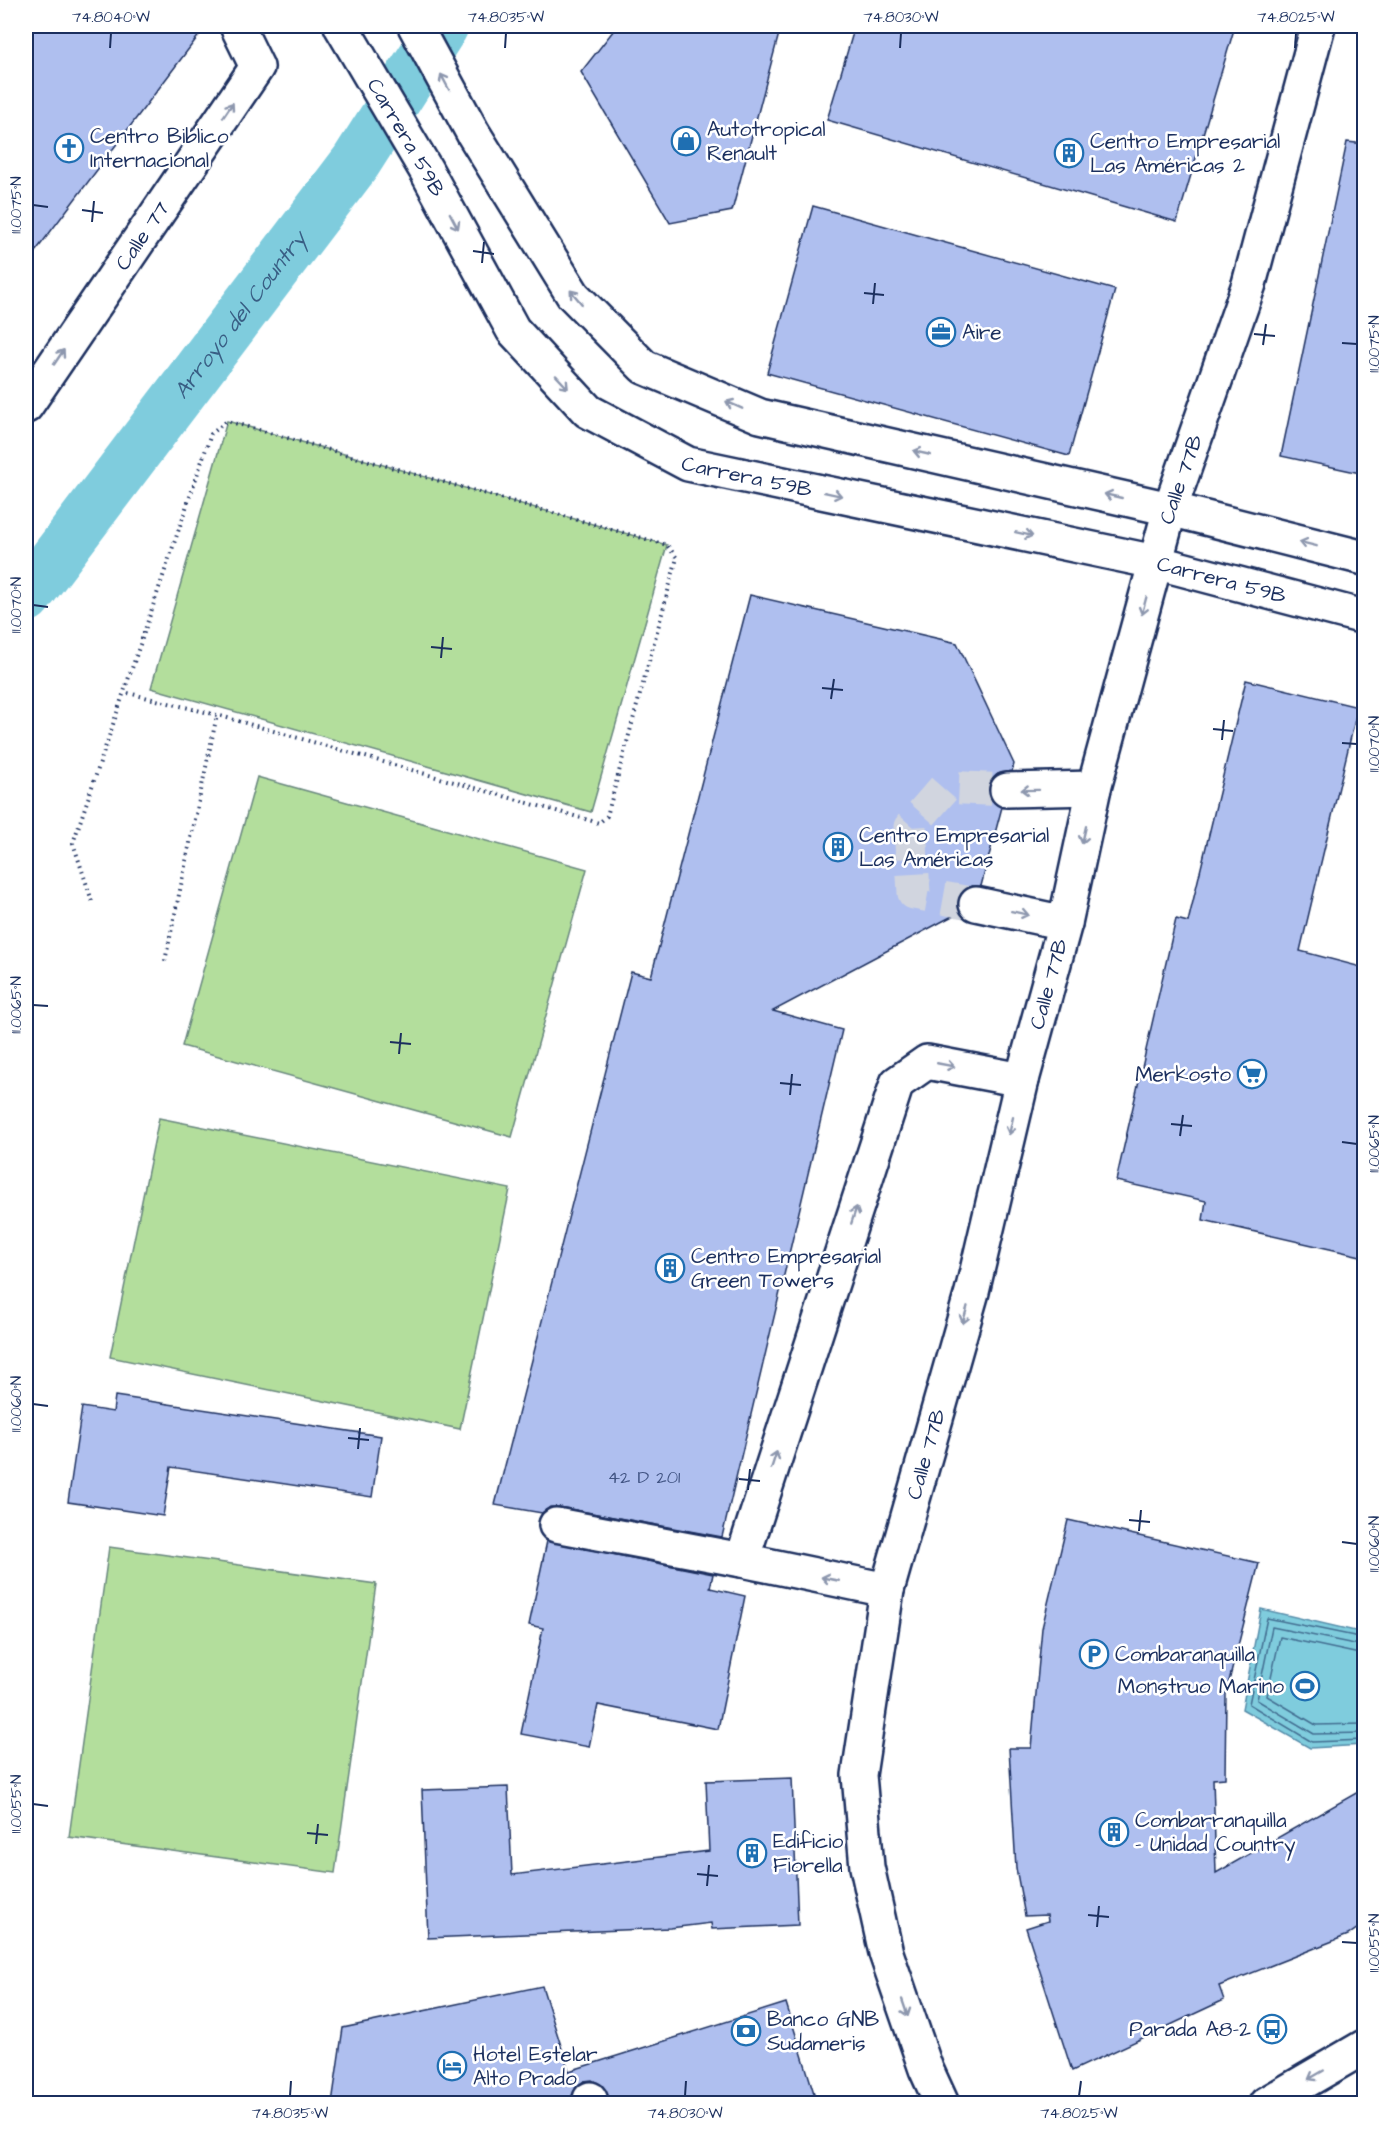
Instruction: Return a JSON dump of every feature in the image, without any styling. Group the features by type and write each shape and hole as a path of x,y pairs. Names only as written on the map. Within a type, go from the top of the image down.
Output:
{"street":[{"name":"Calle 77","path":"26,406 257,67 237,26"},
{"path":"415,26 473,133 573,295 644,367 760,416 1170,508 1365,558"},
{"name":"Calle 77B","path":"942,2103 926,2069 886,1953 867,1867 859,1775 887,1590 972,1292 1022,1080 1065,923 1094,788 1155,562 1170,508 1249,284 1318,26"},
{"name":"Carrera 59B","path":"344,32 426,170 513,330 588,411 688,464 1155,562 1365,617"},
{"path":"1007,790 1094,788"},
{"path":"976,904 1065,923"},
{"path":"742,1560 897,1083 927,1062 1022,1080"},
{"path":"556,1525 887,1590"},
{"path":"1266,2103 1365,2047"}],"path":[{"path":"92,901 73,843 211,434 227,422 667,545 677,558 607,816 599,824 217,715 124,692"},
{"path":"165,961 217,715"}],"green space":[{"path":"227,421 667,545 591,812 151,688"},
{"path":"257,777 587,869 512,1137 182,1046"},
{"path":"159,1118 510,1189 460,1429 110,1357"},
{"path":"109,1547 376,1584 335,1873 69,1837"}],"water":[{"name":"Monstruo Marino","path":"1261,1609 1364,1633 1364,1745 1310,1748 1242,1709"}],"building":[{"name":"Centro Biblico Internacional","path":"26,26 206,26 26,264"},
{"name":"Autotropical Renault","path":"617,26 781,26 732,211 670,223 581,72"},
{"name":"Centro Empresarial Las Américas 2","path":"855,26 1235,26 1177,222 827,120"},
{"path":"1347,142 1365,144 1365,474 1281,456"},
{"name":"Aire","path":"813,206 1115,290 1069,456 767,373"},
{"path":"750,595 957,643 1014,764 1012,771 998,774 990,782 988,790 991,799 1002,807 981,886 971,886 962,892 958,901 960,912 773,1011 842,1030 722,1537 559,1507 550,1507 542,1513 495,1505 631,972 651,977"},
{"name":"Merkosto","path":"1246,680 1358,707 1300,951 1365,968 1365,1257 1203,1220 1206,1201 1116,1181 1176,919 1188,922"},
{"path":"115,1396 381,1436 372,1497 171,1467 163,1516 68,1502 82,1407 113,1412"},
{"name":"Combarranquilla - Unidad Country","path":"1068,1520 1259,1563 1226,1693 1225,1778 1213,1779 1216,1873 1365,1788 1365,1923 1348,1935 1219,1986 1224,2000 1072,2071 1026,1928 1048,1921 1047,1915 1025,1916 1016,1868 1009,1748 1031,1748 1042,1628"},
{"path":"547,1541 713,1574 710,1588 745,1596 718,1729 598,1705 589,1747 521,1734 543,1628 529,1625"},
{"path":"792,1778 798,1925 712,1929 711,1923 670,1928 428,1938 422,1790 508,1787 512,1875 709,1851 706,1781"},
{"path":"542,1986 569,2071 786,2003 817,2103 610,2103 602,2085 592,2080 584,2081 576,2087 572,2103 332,2103 343,2028"}],"waterway":[{"name":"Arroyo del Country","path":"26,597 356,162 443,26"}],"tunnel":[{"path":"976,904 914,893 910,827 945,787 1007,790"}],"place":[{"name":"Autotropical Renault","path":"686,141"},
{"name":"Centro Biblico Internacional","path":"69,148"},
{"name":"Centro Empresarial Las Américas 2","path":"1069,153"},
{"name":"Aire","path":"941,332"},
{"name":"Centro Empresarial Las Américas","path":"838,847"},
{"name":"Merkosto","path":"1252,1074"},
{"name":"Centro Empresarial Green Towers","path":"670,1268"},
{"name":"Combaranquilla","path":"1094,1654"},
{"name":"Monstruo Marino","path":"1305,1686"},
{"name":"Combarranquilla - Unidad Country","path":"1114,1832"},
{"name":"Edificio Fiorella","path":"752,1853"},
{"name":"Parada A8-2","path":"1272,2029"},
{"name":"Banco GNB Sudameris","path":"746,2031"},
{"name":"Hotel Estelar Alto Prado","path":"452,2066"}]}
